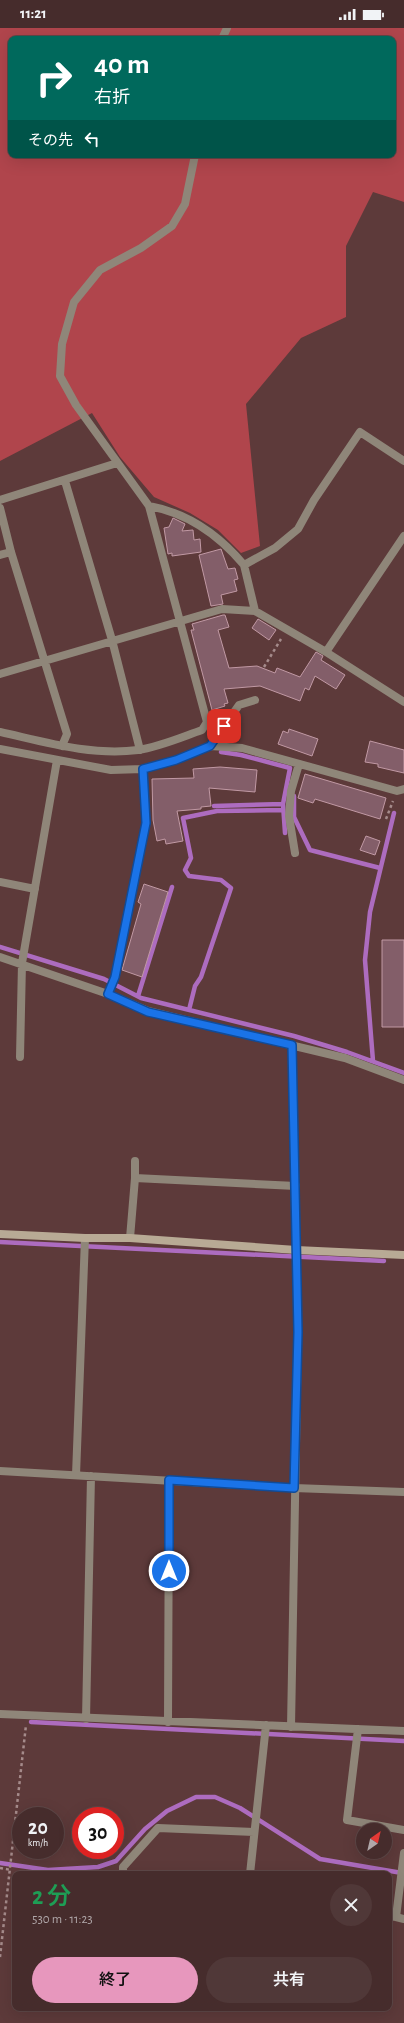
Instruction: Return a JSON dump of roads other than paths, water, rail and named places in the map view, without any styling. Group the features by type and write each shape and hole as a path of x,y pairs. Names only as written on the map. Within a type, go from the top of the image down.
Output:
{"street":[{"path":"0,732 62,746 103,753 140,750 202,730 207,722 149,506 76,405 60,376 62,344 74,302 100,270 141,248 172,226 185,204 194,158"},
{"path":"244,565 274,548 298,529 314,500 360,432 404,461"},
{"path":"0,500 117,463"},
{"path":"65,480 112,640 140,750"},
{"path":"149,506 165,509 187,518 213,533 229,546 244,565 255,611"},
{"path":"0,508 67,734 62,746"},
{"path":"326,652 404,536"},
{"path":"0,556 12,552"},
{"path":"0,674 179,620 222,609 255,611 326,652 404,702"},
{"path":"210,746 239,705 255,700"},
{"path":"0,749 111,770 143,769 176,760 210,746 242,748 400,790"},
{"path":"20,1057 22,963 57,760"},
{"path":"295,853 290,810 291,791 299,764"},
{"path":"108,994 115,977 146,823 143,769"},
{"path":"0,882 35,889"},
{"path":"0,957 22,963 108,994 148,1012 345,1058 404,1080"},
{"path":"291,1726 294,1488 298,1332 292,1045"},
{"path":"130,1238 135,1161"},
{"path":"135,1178 296,1186"},
{"path":"0,1234 85,1238 130,1238 296,1250 404,1255"},
{"path":"76,1475 85,1238"},
{"path":"0,1471 294,1488 404,1492"},
{"path":"86,1719 91,1476"},
{"path":"168,1722 169,1480"},
{"path":"0,1714 86,1719 404,1731"},
{"path":"250,1871 266,1726"},
{"path":"358,1729 347,1820 404,1830"},
{"path":"123,1871 123,1867 158,1828 254,1832"},
{"path":"396,1918 402,1880 404,1853"}],"waterway":[{"path":"221,752 241,755 290,768 283,804 285,833"},
{"path":"294,796 294,817 310,850 380,868"},
{"path":"214,806 283,804"},
{"path":"189,1010 195,986 201,977 231,888 221,880 189,876 185,870 191,858 183,818 217,811 282,810"},
{"path":"373,1061 365,960 370,912 394,813"},
{"path":"138,996 172,887"},
{"path":"0,947 104,979 141,998 294,1036 347,1052 404,1073"},
{"path":"0,1242 384,1261"},
{"path":"31,1722 404,1741"},
{"path":"0,1863 48,1870 98,1867 116,1861 145,1829 167,1811 196,1797 215,1797 240,1808 320,1859 390,1871"},
{"path":"392,1871 402,1873"}]}
